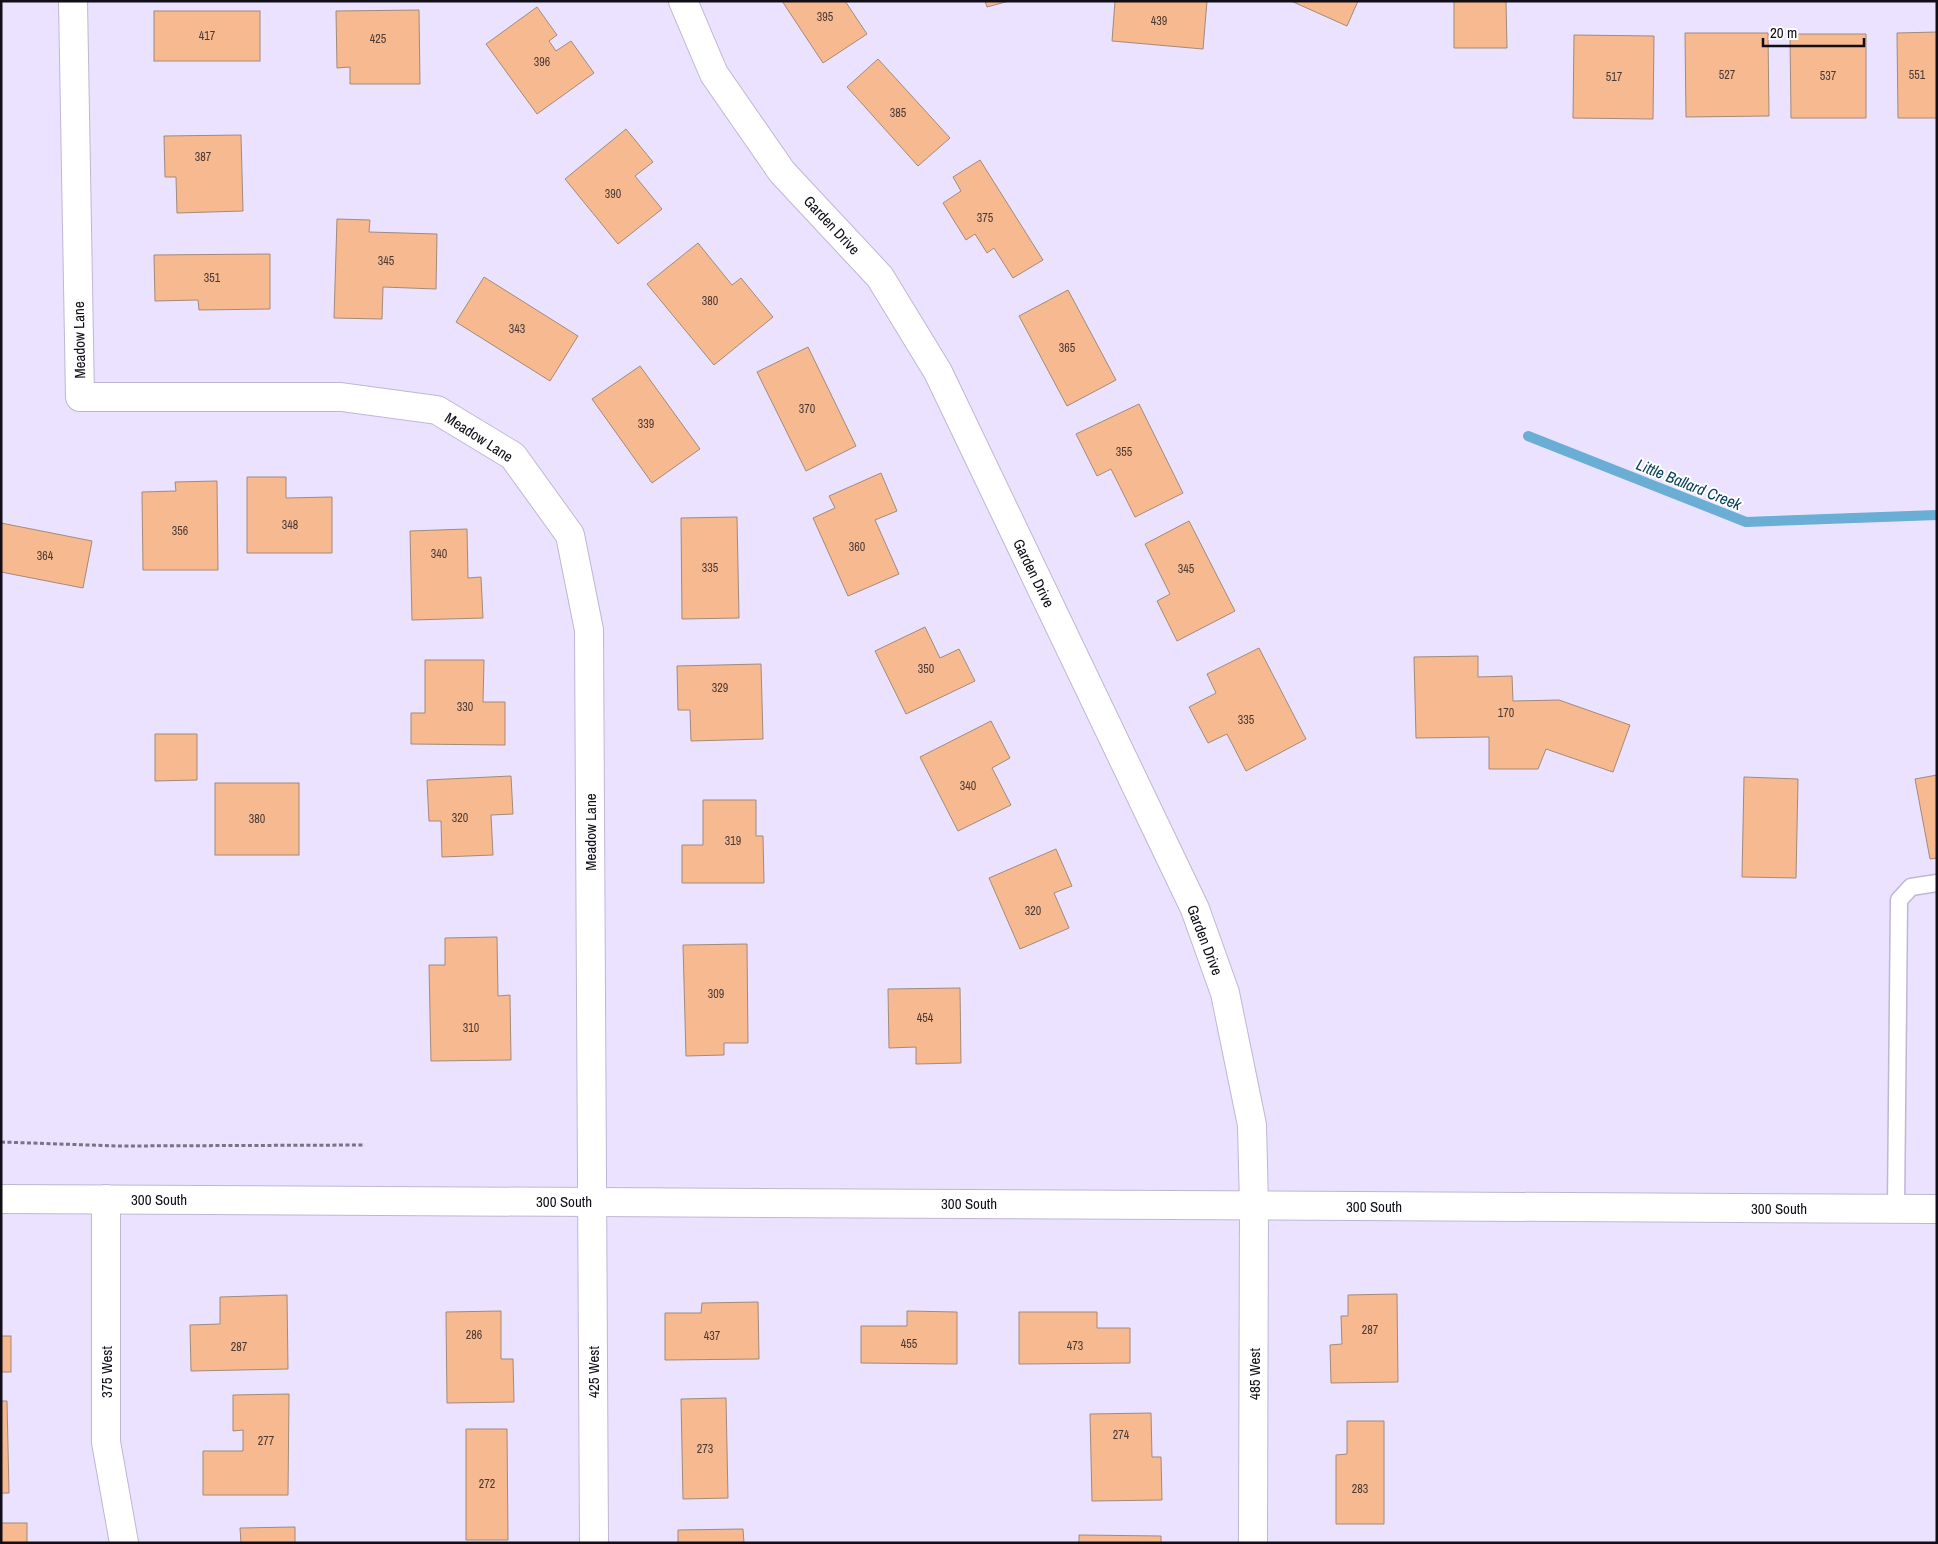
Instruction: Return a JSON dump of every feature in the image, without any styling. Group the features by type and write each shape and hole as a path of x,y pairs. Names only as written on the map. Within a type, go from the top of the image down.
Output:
{"street":[{"name":"Meadow Lane","path":"74,1 80,397 341,397 437,410 513,456 570,535 589,630 592,1201"},
{"name":"Garden Drive","path":"683,1 714,74 782,172 880,277 938,372 1195,909 1225,993 1252,1125 1254,1205"},
{"name":"300 South","path":"1,1199 1937,1209"},
{"name":"375 West","path":"106,1199 106,1442 124,1543"},
{"name":"425 West","path":"592,1201 594,1543"},
{"name":"485 West","path":"1253,1543 1254,1205"}],"lane":[{"path":"1896,1208 1900,900 1911,887 1937,883"}],"path":[{"path":"1,1142 118,1146 366,1145"}],"building":[{"path":"782,1 845,1 867,34 823,63"},
{"path":"985,1 1009,1 987,7"},
{"path":"1115,1 1207,1 1203,49 1112,41"},
{"path":"1291,1 1358,1 1347,26"},
{"path":"1454,1 1506,1 1507,48 1454,48"},
{"path":"537,7 557,35 549,41 556,51 571,41 594,73 537,114 486,44"},
{"path":"419,10 420,84 350,84 350,67 337,68 336,11"},
{"path":"154,11 260,11 260,61 154,61"},
{"path":"1937,32 1937,118 1898,118 1897,33"},
{"path":"1685,33 1768,33 1769,116 1686,117"},
{"path":"1790,34 1866,34 1866,118 1791,118"},
{"path":"1574,35 1654,36 1653,119 1573,118"},
{"path":"878,59 950,138 918,166 847,87"},
{"path":"626,129 653,162 635,176 662,209 618,244 565,179"},
{"path":"241,135 243,211 177,213 176,177 165,177 164,136"},
{"path":"980,160 1043,260 1013,278 994,248 987,253 975,234 966,240 943,203 961,191 953,177"},
{"path":"337,219 370,220 369,232 437,234 436,289 383,287 382,319 334,318"},
{"path":"698,243 732,285 741,278 773,317 714,365 647,284"},
{"path":"270,254 270,309 199,310 198,300 155,301 154,255"},
{"path":"484,277 578,336 550,381 456,322"},
{"path":"1068,290 1116,380 1067,406 1019,316"},
{"path":"808,347 856,446 806,471 757,372"},
{"path":"640,366 700,449 652,483 592,399"},
{"path":"1139,404 1183,493 1135,517 1111,469 1097,476 1076,434"},
{"path":"881,473 897,511 875,520 899,574 848,596 813,518 835,508 829,496"},
{"path":"247,477 286,477 286,498 332,497 332,553 247,553"},
{"path":"217,481 218,570 143,570 142,492 176,491 175,482"},
{"path":"737,517 739,618 682,619 681,518"},
{"path":"1189,521 1235,611 1177,641 1157,601 1170,594 1145,544"},
{"path":"1,523 92,541 83,588 1,572"},
{"path":"467,529 468,578 481,577 483,618 412,620 410,531"},
{"path":"925,627 940,658 959,649 975,681 906,714 875,651"},
{"path":"1259,648 1306,739 1246,771 1227,734 1208,743 1189,707 1216,693 1207,674"},
{"path":"1478,656 1478,677 1512,676 1513,701 1559,700 1630,725 1613,772 1546,749 1538,769 1489,769 1489,737 1416,738 1414,657"},
{"path":"425,660 484,660 483,702 505,702 505,745 411,744 411,713 425,713"},
{"path":"761,664 763,739 691,741 690,710 678,710 677,666"},
{"path":"991,721 1010,758 992,768 1011,805 958,831 920,757"},
{"path":"155,734 197,734 197,780 155,781"},
{"path":"1937,775 1937,858 1930,859 1915,779"},
{"path":"511,776 513,814 491,815 493,855 442,857 441,821 429,821 427,780"},
{"path":"1744,777 1798,779 1796,878 1742,877"},
{"path":"215,783 299,783 299,855 215,855"},
{"path":"703,800 756,800 756,836 763,836 764,883 682,883 682,845 703,845"},
{"path":"1056,849 1072,886 1054,893 1069,928 1020,949 989,878"},
{"path":"497,937 498,996 510,995 511,1060 431,1061 429,965 445,965 445,938"},
{"path":"747,944 748,1043 724,1043 724,1055 686,1056 683,945"},
{"path":"960,988 961,1063 916,1064 916,1047 889,1048 888,989"},
{"path":"1397,1294 1398,1382 1331,1383 1330,1345 1342,1344 1341,1316 1348,1316 1348,1295"},
{"path":"287,1295 288,1369 191,1371 190,1325 220,1324 220,1297"},
{"path":"758,1302 759,1359 665,1360 665,1313 701,1313 702,1303"},
{"path":"501,1311 501,1359 513,1359 514,1402 447,1403 446,1312"},
{"path":"907,1311 957,1312 957,1364 861,1363 861,1326 907,1326"},
{"path":"1019,1312 1097,1312 1097,1328 1130,1328 1130,1363 1019,1364"},
{"path":"1,1336 11,1336 11,1372 1,1372"},
{"path":"289,1394 288,1495 203,1495 203,1451 243,1451 243,1430 233,1431 233,1395"},
{"path":"726,1398 728,1498 683,1499 681,1399"},
{"path":"1,1401 7,1401 9,1493 1,1493"},
{"path":"1151,1413 1152,1457 1161,1457 1162,1500 1092,1501 1090,1414"},
{"path":"1347,1421 1384,1421 1384,1524 1336,1524 1336,1455 1347,1454"},
{"path":"466,1429 507,1429 508,1540 466,1540"},
{"path":"1,1523 27,1523 27,1543 1,1543"},
{"path":"295,1527 295,1543 241,1543 240,1528"},
{"path":"743,1529 744,1543 678,1543 678,1530"},
{"path":"1079,1535 1161,1536 1161,1543 1079,1543"}],"waterway":[{"name":"Little Ballard Creek","path":"1528,436 1746,522 1937,515"}]}
